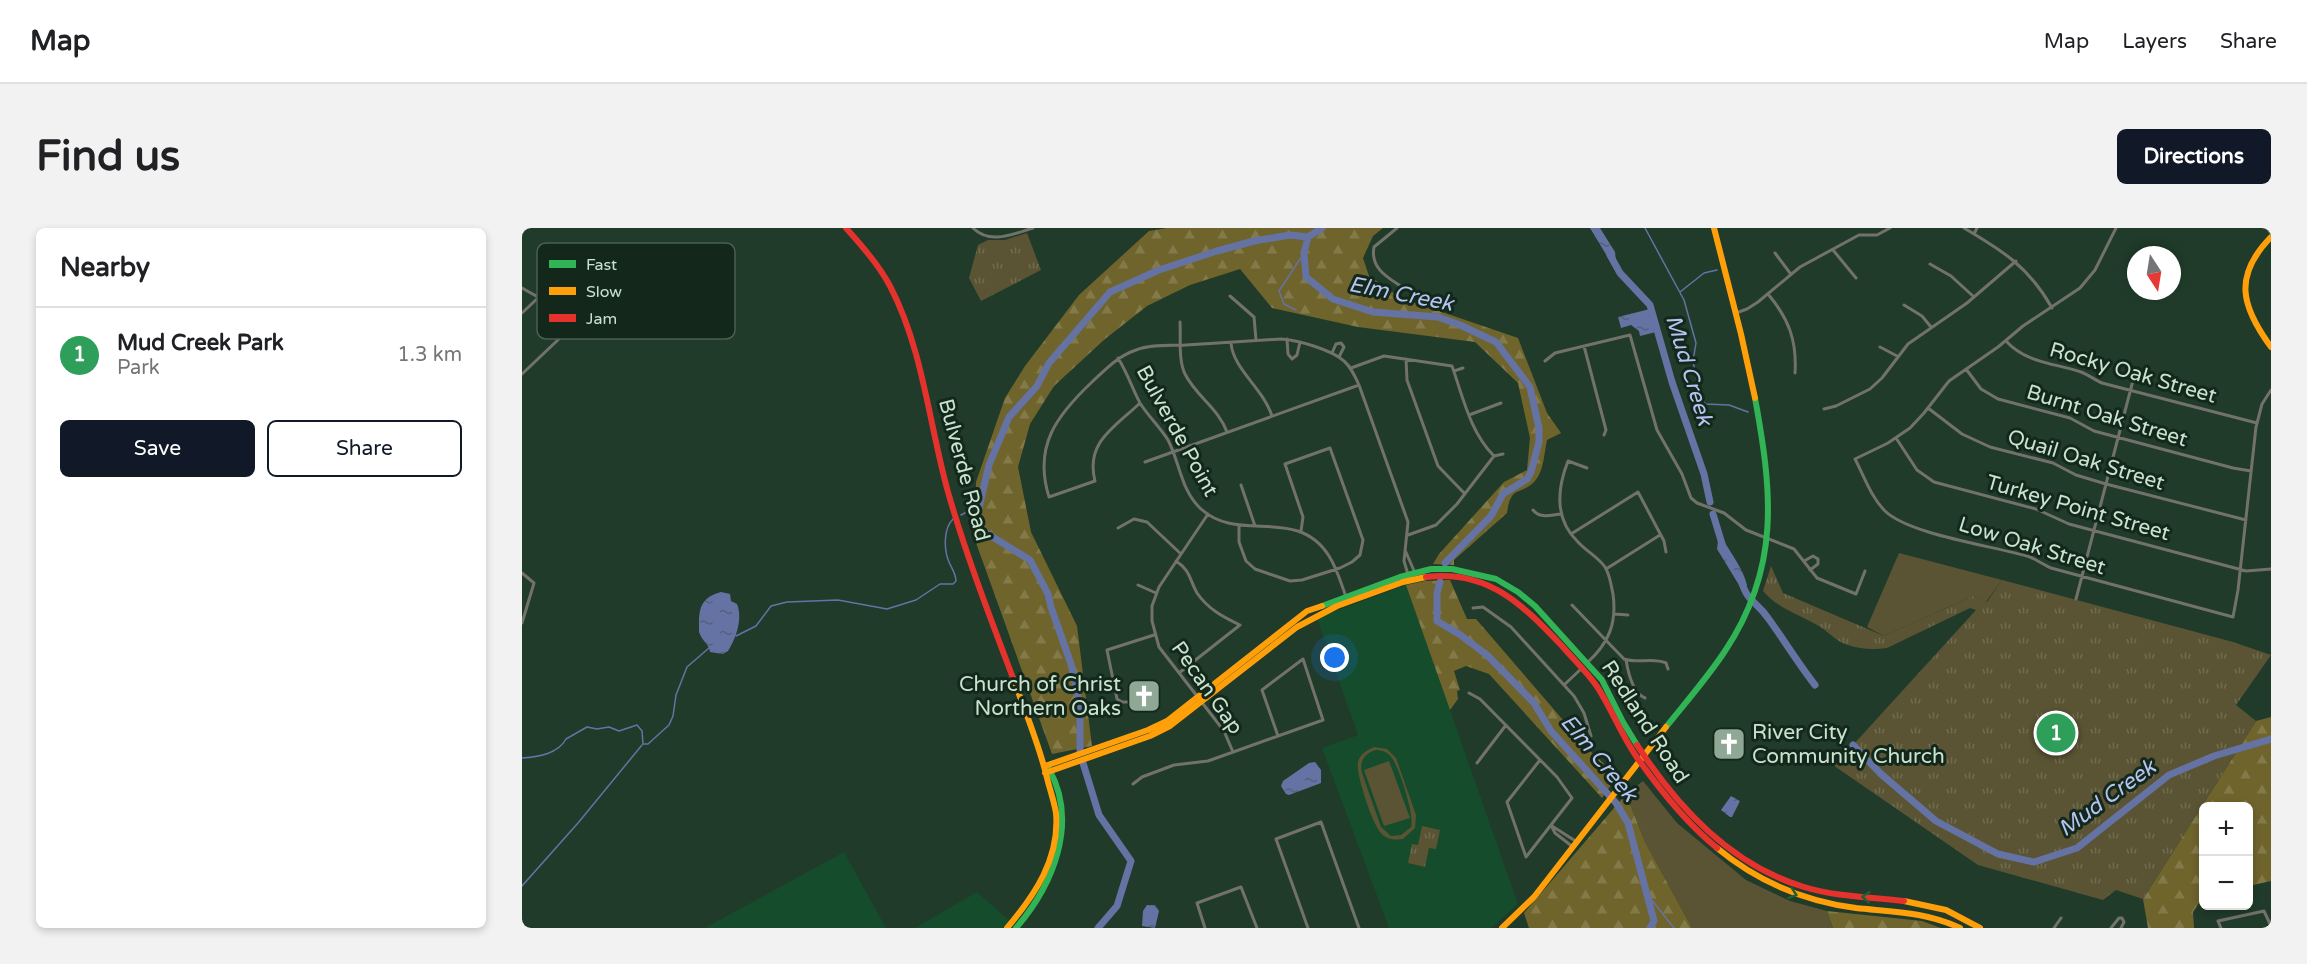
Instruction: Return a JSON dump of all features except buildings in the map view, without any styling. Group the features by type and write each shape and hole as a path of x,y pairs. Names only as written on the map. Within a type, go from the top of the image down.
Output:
{"main road":[{"name":"Bulverde Road","path":"846,228 881,268 902,317 922,376 949,494 1048,772 1056,817 1056,833 1050,863 1018,925 1007,928"},
{"path":"853,234 859,228"},
{"path":"1502,928 1534,897 1725,651 1744,618 1757,587 1768,540 1770,509 1768,480 1754,387 1714,228"},
{"path":"2271,235 2252,260 2245,287 2249,314 2271,347"},
{"name":"Redland Road","path":"1048,772 1158,733 1170,726 1316,610 1412,576 1452,569 1469,571 1495,583 1524,602 1599,682 1617,726 1642,759 1701,828 1726,847 1769,872 1806,887 1839,895 1924,903 1950,911 1980,928"},
{"name":"Redland Road","path":"1045,766 1155,727 1200,700"},
{"name":"Redland Road","path":"1642,759 1675,808 1698,833 1735,863 1764,882 1807,898 1838,905 1920,913 1960,928"},
{"path":"1920,913 1924,903"}],"street":[{"path":"973,228 981,235 998,238 1033,228"},
{"path":"1397,228 1374,247 1373,257 1379,271 1402,287"},
{"path":"1736,313 1747,309 1768,294 1790,273 1859,235 1877,235 1890,228"},
{"path":"1964,228 2016,261 2034,280 2052,308"},
{"path":"1974,234 1977,228"},
{"path":"1896,438 1918,420 1945,385 2023,326 2086,283 2104,255 2116,228"},
{"path":"2267,228 2271,235"},
{"path":"1833,250 1857,278"},
{"path":"1774,253 1790,273"},
{"path":"1824,409 1836,406 1870,389 1882,378 1908,344 1974,297 2016,261"},
{"path":"1930,264 1951,276 1974,297"},
{"path":"522,288 537,296"},
{"path":"1768,294 1791,328 1795,347 1795,373"},
{"path":"1230,296 1254,317 1256,340"},
{"path":"522,313 537,299"},
{"path":"1904,305 1922,316 1931,327"},
{"path":"1180,322 1182,363 1186,375 1222,421 1227,432"},
{"path":"1545,361 1555,353 1630,335 1657,430 1682,474 1691,498 1697,503 1724,513 1746,530 1794,549 1810,570 1822,580 1856,594 1865,571"},
{"path":"522,374 559,339"},
{"path":"1287,339 1288,354 1292,359 1297,355 1300,342"},
{"path":"1140,403 1102,439 1094,450 1091,465 1095,480 1049,497 1043,464 1052,431 1064,410 1073,400 1118,358 1142,348 1287,339 1339,357 1350,368 1359,385 1408,522 1404,561 1412,576"},
{"name":"Rocky Oak Street","path":"2006,341 2016,351 2030,359 2080,372 2103,383 2257,423"},
{"path":"1231,342 1232,353 1263,394 1272,416"},
{"path":"1332,353 1336,344 1341,343 1344,347 1339,357"},
{"path":"1584,346 1606,430 1604,435"},
{"path":"1880,347 1897,356"},
{"path":"1350,368 1380,357 1452,366 1479,438 1494,456"},
{"name":"Bulverde Point","path":"1118,358 1128,374 1140,403 1167,438 1194,502 1208,514 1225,522 1239,525 1284,526 1301,531 1325,550 1336,569 1346,599"},
{"path":"1406,359 1407,380 1437,466 1465,494"},
{"path":"1454,371 1463,368"},
{"name":"Burnt Oak Street","path":"1966,369 1981,389 1994,397 2070,418 2088,429 2252,471"},
{"path":"2076,600 2136,369"},
{"path":"1145,462 1359,385"},
{"path":"2240,569 2257,423 2262,405 2271,390"},
{"path":"1469,415 1501,403"},
{"name":"Quail Oak Street","path":"1929,408 1959,432 1983,444 2053,463 2076,475 2106,484 2246,520"},
{"name":"Low Oak Street","path":"1896,438 1855,459 1877,500 1890,515 1901,522 2030,557 2051,568 2082,577 2233,617 2240,569"},
{"name":"Turkey Point Street","path":"1896,438 1909,460 1929,480 2036,509 2069,524 2240,569 2252,572 2271,569"},
{"path":"1239,525 1243,557 1255,569 1290,581 1302,580 1356,560 1364,544 1330,448 1285,464 1302,514 1301,531"},
{"path":"1408,536 1436,525 1465,494 1494,456 1503,454"},
{"path":"1564,685 1606,642 1615,614 1611,581 1606,569 1571,534 1561,514 1559,491 1568,461 1587,468"},
{"path":"1241,485 1255,526"},
{"path":"1571,534 1638,492 1665,543 1666,552"},
{"path":"1403,508 1409,506"},
{"path":"1533,510 1543,516 1561,514"},
{"name":"Pecan Gap","path":"1208,514 1156,593 1151,613 1154,635 1165,657 1224,731 1233,752"},
{"path":"1118,528 1134,519 1147,522 1181,554"},
{"path":"1606,569 1660,535"},
{"path":"1405,550 1412,576"},
{"path":"1804,561 1813,556 1818,558 1818,564 1810,570"},
{"path":"1176,561 1187,570 1195,589 1207,605 1218,614 1240,625 1179,673"},
{"path":"522,573 534,583 522,623"},
{"path":"1138,585 1156,593"},
{"path":"1572,605 1626,660 1635,662 1655,660 1666,663 1668,669"},
{"path":"1473,608 1483,607 1501,618 1564,685 1581,707 1591,736"},
{"path":"1615,614 1628,615"},
{"path":"1128,702 1117,699 1107,650 1154,635"},
{"path":"1133,784 1142,777 1174,765 1203,762 1233,752 1278,736 1323,720 1303,659 1262,690 1278,736"},
{"path":"1626,660 1637,692 1645,698"},
{"path":"1469,693 1480,699 1506,725 1540,760 1562,783 1572,798 1526,856 1507,802 1540,760"},
{"path":"1477,763 1506,725"},
{"path":"1308,928 1276,839 1321,822 1359,928"},
{"path":"1551,825 1560,829 1575,845"},
{"path":"1764,882 1769,872"},
{"path":"1205,928 1197,903 1241,887 1257,928"},
{"path":"1838,905 1839,895"},
{"path":"2221,928 2218,921 2265,910 2271,926"},
{"path":"2054,928 2061,918"},
{"path":"2111,928 2116,920 2122,918 2124,922 2121,928"}],"shaded area":[{"path":"1406,585 1518,904 1491,928 1389,928 1322,748 1358,735 1317,618"},
{"path":"844,852 886,928 705,928"},
{"path":"977,892 1010,921 1002,928 915,928"}],"green space":[{"path":"1167,228 1383,228 1373,236 1363,258 1369,276 1401,298 1518,338 1547,413 1561,433 1547,440 1542,468 1537,478 1529,486 1514,494 1507,513 1454,560 1454,565 1433,564 1439,554 1504,482 1527,470 1530,438 1518,383 1475,342 1358,327 1272,308 1240,269 1190,285 1147,306 1105,339 1054,386 1030,424 1018,467 1031,532 1077,626 1092,746 1052,754 975,540 976,482 1005,398 1025,366 1079,295 1149,231"},
{"path":"1027,233 1041,270 981,301 969,278 978,245 988,240 1005,240"},
{"path":"1899,553 2002,580 1986,602 1973,596 1884,636 1867,627"},
{"path":"1771,566 1783,593 1884,636 1973,596 1987,602 2002,580 2233,642 2271,655 2236,705 2256,721 2205,802 2199,802 2199,811 2143,899 2116,890 2103,900 1978,865 1830,763 1853,745 1976,610 1970,608 1887,648 1871,649 1855,647 1839,641 1814,623 1783,608 1763,591"},
{"path":"1450,580 1467,619 1476,619 1588,749 1617,776 1602,798 1489,674 1466,666 1454,671 1460,690 1457,691 1458,699 1450,710 1406,585 1425,581"},
{"path":"2271,717 2271,881 2253,885 2253,802 2205,802 2256,721"},
{"path":"1374,747 1387,749 1396,758 1416,815 1415,828 1403,839 1391,839 1381,833 1365,799 1358,762 1366,751","holes":["1375,750 1387,753 1392,758 1406,792 1412,821 1411,827 1401,835 1391,836 1381,827 1362,773 1363,759"]},
{"path":"1389,761 1410,818 1384,826 1364,770"},
{"path":"1643,781 1677,823 1746,880 1790,901 1827,911 1833,928 1692,928 1645,842 1626,794"},
{"path":"1626,794 1645,842 1692,928 1529,928 1524,913"},
{"path":"2199,811 2199,903 2193,912 2194,928 2148,928 2143,899"},
{"path":"1422,826 1440,830 1436,849 1429,848 1425,867 1408,863 1412,844 1418,845"},
{"path":"1827,911 1922,921 1941,928 1833,928"}],"water":[{"path":"1590,228 1600,228 1615,252 1616,262 1613,264 1610,261"},
{"path":"1650,309 1656,332 1640,336 1639,331 1631,325 1621,328 1618,317"},
{"path":"1718,541 1724,541 1743,573 1747,585 1742,590 1717,549"},
{"path":"721,592 730,594 731,601 737,604 739,610 738,628 734,640 728,651 723,654 710,652 699,632 699,617 703,603"},
{"path":"1315,762 1321,770 1321,783 1289,795 1286,794 1281,786 1283,781 1309,763"},
{"path":"1731,796 1740,801 1730,817 1721,810"},
{"path":"1147,905 1155,905 1159,911 1155,928 1142,926 1143,911"}],"waterway":[{"name":"Elm Creek","path":"1322,228 1308,237 1304,253 1306,277 1333,299 1373,312 1438,317 1460,325 1496,342 1530,387 1539,428 1539,442 1531,472 1527,479 1503,494 1491,516 1445,563"},
{"path":"1645,228 1684,300 1696,343 1693,361 1699,394 1705,404 1729,405 1748,412"},
{"path":"1051,607 1048,594 1030,560 983,531 977,516 989,465 1009,417 1037,386 1049,363 1110,292 1159,270 1217,251 1254,241 1290,235 1308,237"},
{"path":"1296,310 1284,304 1279,291 1304,253"},
{"name":"Mud Creek","path":"1610,255 1620,273 1650,305 1672,382 1704,474 1710,502"},
{"path":"1680,292 1704,273 1717,270"},
{"path":"961,515 980,505"},
{"name":"Mud Creek","path":"1713,514 1723,547"},
{"path":"736,636 756,626 771,606 787,602 838,600 887,609 916,600 940,584 953,584 956,578 945,546 947,528 953,519"},
{"name":"Mud Creek","path":"1741,580 1749,598 1764,612 1815,685"},
{"name":"Elm Creek","path":"1440,582 1437,593 1437,621 1487,655 1534,703 1551,731 1616,803 1628,823 1654,921 1650,928"},
{"path":"1052,610 1071,664 1080,706 1080,751"},
{"path":"522,758 541,756 553,751 566,739 587,727 597,729 609,727 619,731 637,725 642,731 643,744 648,744 669,725 673,716 676,695 687,667 709,648"},
{"name":"Mud Creek","path":"1853,745 1881,774 1936,821 1998,854 2034,862 2077,848 2169,775 2214,756 2271,739"},
{"path":"522,886 578,823 642,745"},
{"path":"1083,763 1099,815 1131,861 1117,906 1098,928"},
{"path":"1647,894 1674,928"}],"traffic: fast":[{"path":"1666,727 1725,651 1743,620 1756,589 1764,559 1768,497 1755,398"},
{"path":"1322,606 1400,577 1431,569 1452,569 1496,579 1518,592 1535,606 1602,680 1637,745"},
{"path":"1016,928 1041,893 1058,853 1062,811 1058,790 1049,769"}],"traffic: slow":[{"path":"1714,228 1755,398"},
{"path":"2271,237 2259,251 2246,278 2248,304 2253,318 2271,347"},
{"path":"1045,773 1150,736 1170,726 1297,627 1337,606 1403,582 1426,577"},
{"path":"1045,766 1148,730 1167,721 1307,611 1322,606"},
{"path":"1007,928 1044,875 1050,860 1056,830 1056,813 1044,765 1013,678"},
{"path":"1502,928 1534,897 1666,727"},
{"path":"1717,848 1749,871 1800,895 1836,905 1922,916 1960,928"},
{"path":"1904,901 1946,910 1980,928"}],"traffic: jam":[{"path":"846,228 880,270 901,310 918,361 941,466 955,516 1013,678"},
{"path":"1426,577 1448,576 1486,585 1503,593 1533,617 1594,682 1631,748 1663,793 1683,816 1717,848"},
{"path":"1637,745 1670,791 1689,812 1730,849 1753,864 1778,877 1816,890 1841,895 1904,901"}],"place":[{"name":"Church of Christ Northern Oaks","path":"1144,696"},
{"name":"Mud Creek Park","path":"2056,733"},
{"name":"River City Community Church","path":"1729,744"}]}
